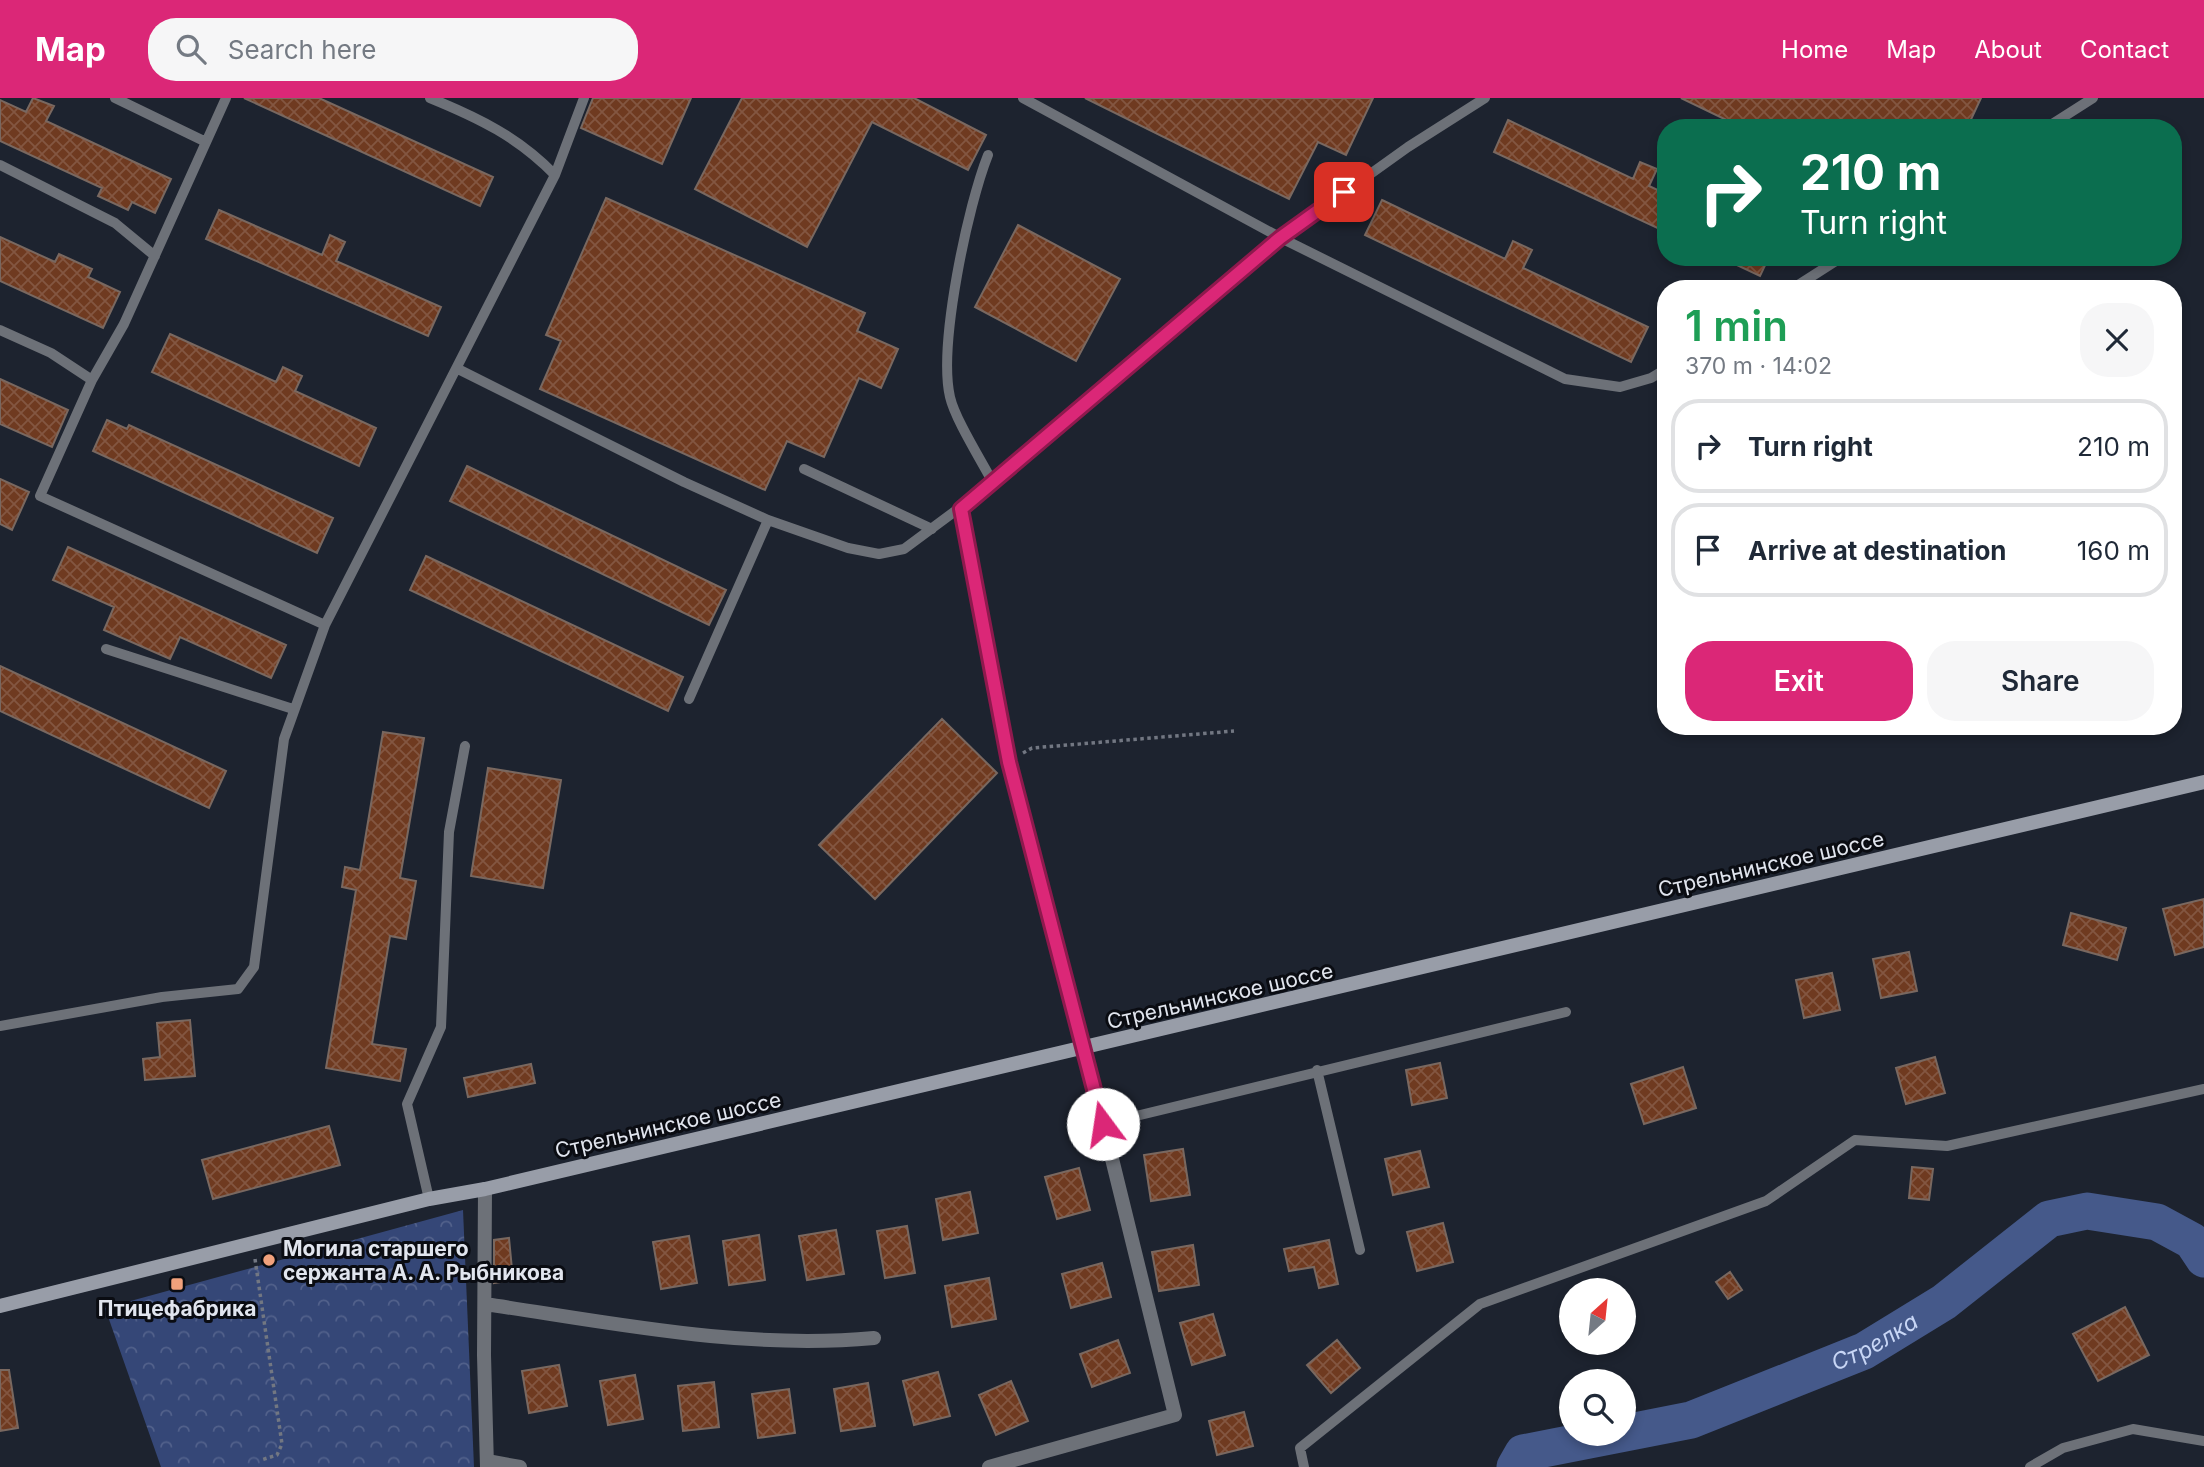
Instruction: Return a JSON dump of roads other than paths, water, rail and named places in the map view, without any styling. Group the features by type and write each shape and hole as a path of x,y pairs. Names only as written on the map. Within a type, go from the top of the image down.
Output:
{"main road":[{"name":"Стрельнинское шоссе","path":"0,1306 429,1199 485,1189 1085,1049 2204,782"}],"street":[{"path":"989,1467 1175,1415 1085,1049"},
{"path":"485,1189 487,1464 520,1467"},
{"path":"485,1304 702,1337 833,1342 874,1338"}],"lane":[{"path":"115,98 206,142"},
{"path":"226,98 124,324 92,380 40,496 325,625"},
{"path":"430,98 487,121 538,157 555,175"},
{"path":"0,1026 162,997 238,989 254,967 285,739 293,709 325,625 555,175 584,98"},
{"path":"1023,98 1280,238 1565,379 1620,387 1657,375"},
{"path":"458,369 684,482 768,520 848,548 879,554 904,549 993,483 1280,238 1408,146 1485,98"},
{"path":"2060,119 2093,98"},
{"path":"988,155 976,185 946,346 950,398 993,483"},
{"path":"0,165 115,223 155,256"},
{"path":"1806,280 1828,266"},
{"path":"0,330 51,353 92,380"},
{"path":"804,469 932,529"},
{"path":"961,509 1009,762 1085,1049"},
{"path":"689,699 768,520"},
{"path":"106,649 293,709"},
{"path":"429,1199 407,1104 441,1027 449,832 465,746"},
{"path":"1103,1124 1317,1070 1566,1012"},
{"path":"1317,1070 1360,1250"},
{"path":"1304,1467 1300,1448 1480,1304 1766,1201 1855,1140 1947,1146 2204,1089"},
{"path":"2030,1467 2063,1448 2133,1429 2204,1441"}],"waterway":[{"name":"Стрелка","path":"1515,1467 1523,1453 1691,1420 1864,1351 1944,1302 2049,1219 2087,1211 2157,1222 2192,1241 2204,1259"}],"place":[{"name":"Могила старшего сержанта А. А. Рыбникова","path":"269,1260"},
{"name":"Птицефабрика","path":"177,1284"}]}
